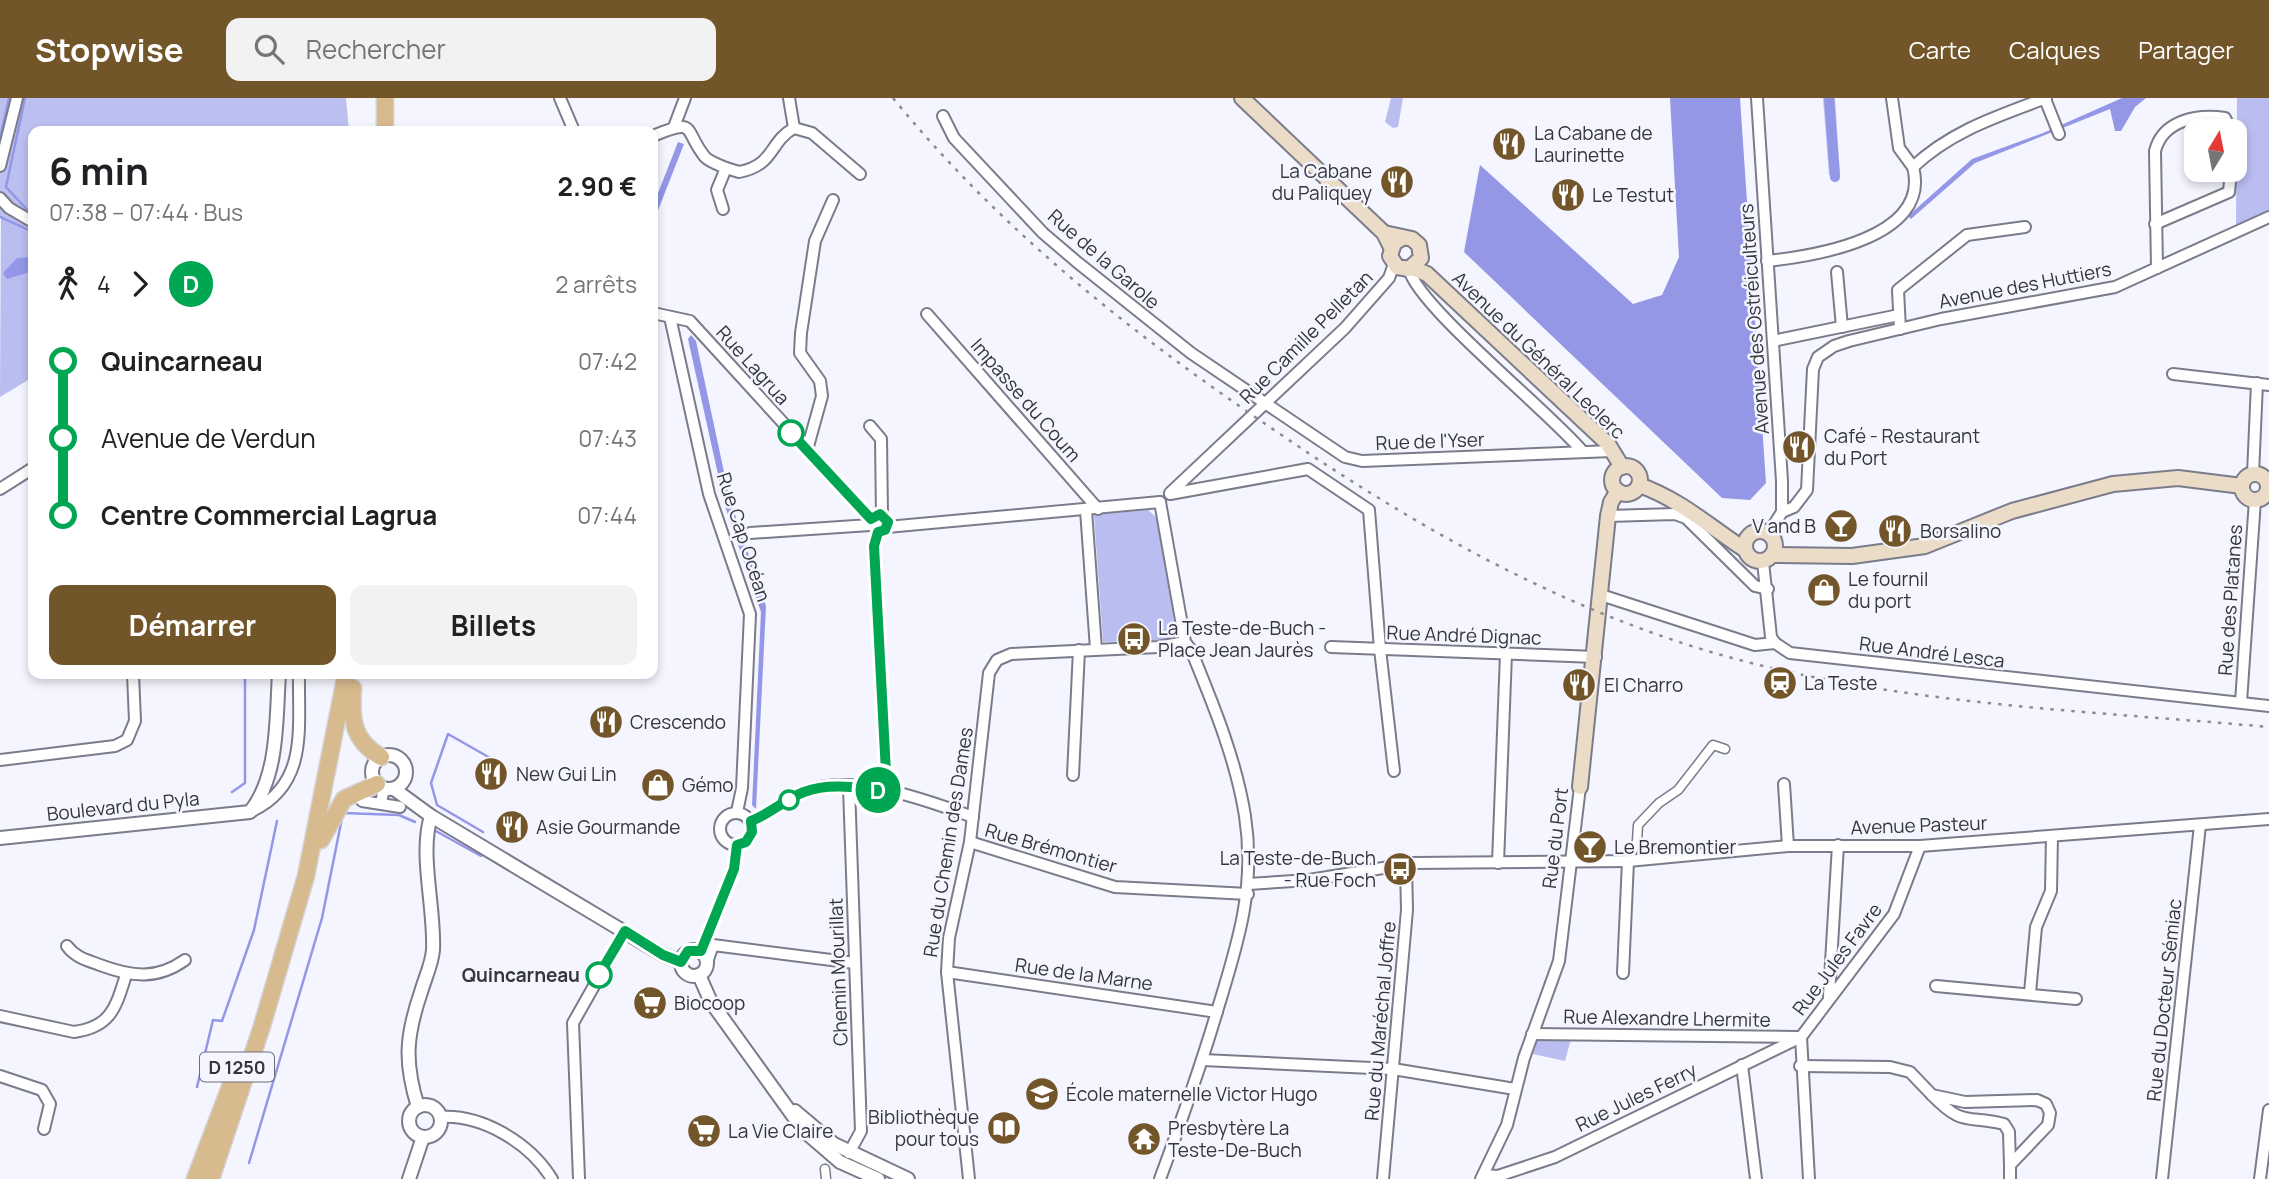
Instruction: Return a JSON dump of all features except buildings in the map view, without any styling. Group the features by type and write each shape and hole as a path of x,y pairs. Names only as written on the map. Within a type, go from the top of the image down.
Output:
{"main road":[{"path":"384,126 385,98"},
{"path":"1242,98 1397,243 1409,266 1421,249 1416,241 1397,243"},
{"name":"Avenue du Général Leclerc","path":"1409,266 1427,274 1612,450 1622,467"},
{"path":"1622,467 1635,469 1640,476 1639,485 1630,493 1618,491 1612,480 1615,472 1622,467"},
{"path":"2253,474 2265,478 2269,491 2263,498 2255,500 2244,494 2242,486 2245,478 2253,474"},
{"path":"1639,485 1683,504 1744,549 1749,557 1770,548 1796,554 1853,556 1925,546 2012,511 2113,484 2178,478 2242,486"},
{"name":"Rue du Port","path":"1580,788 1596,657 1608,516 1611,502 1618,491"},
{"path":"1721,533 1751,534 1760,531 1770,548"},
{"path":"1744,549 1745,540 1751,534"},
{"name":"D 1250","path":"211,1179 307,870 345,679"},
{"path":"354,679 353,726 358,738 381,757"},
{"path":"307,870 337,807 351,794 385,787"},
{"name":"D 1250","path":"195,1179 281,956"}],"street":[{"path":"0,166 17,98"},
{"path":"560,98 571,126"},
{"path":"674,127 685,98"},
{"path":"789,98 794,128"},
{"name":"Avenue des Ostréiculteurs","path":"1757,98 1782,512"},
{"path":"1767,261 1831,251 1876,234 1912,198 1916,182 1913,167 1899,148 1892,98"},
{"path":"1913,167 1931,150 1969,127 2045,98 2059,134"},
{"path":"2189,119 2204,115 2225,119"},
{"name":"Rue de la Garole","path":"943,116 954,138 1052,240 1139,314 1267,403"},
{"path":"2157,268 2154,151 2162,135 2184,120"},
{"path":"658,134 674,127 683,127 693,133 706,157 739,172 761,164 784,134 794,128 812,133 860,174"},
{"path":"723,209 717,190 726,168"},
{"path":"2155,224 2229,192 2230,182"},
{"path":"0,198 9,208 28,219"},
{"path":"807,450 822,396 820,381 800,353 801,333 815,241 833,200"},
{"name":"Avenue des Huttiers","path":"1782,512 1794,507 1807,490 1812,383 1818,358 1833,346 1900,329 2115,286 2269,217"},
{"path":"1900,329 1898,290 1967,235 2025,226"},
{"path":"1409,266 1412,281 1437,310 1583,452"},
{"name":"Rue Camille Pelletan","path":"1160,502 1345,328 1389,278 1409,266"},
{"path":"1838,272 1842,327"},
{"name":"Rue Lagrua","path":"658,313 690,321 878,524"},
{"name":"Impasse du Coum","path":"928,314 1098,509"},
{"path":"1773,341 1899,315"},
{"name":"Rue Cap Océan","path":"670,317 709,494 750,614 742,788 737,812"},
{"path":"2173,374 2263,384 2253,474"},
{"name":"Rue de l'Yser","path":"1267,403 1353,460 1612,450"},
{"path":"870,426 881,439 878,524 874,546 887,791"},
{"path":"1170,494 1308,469 1369,510 1380,649 1394,771"},
{"path":"0,489 28,471"},
{"name":"Rue des Platanes","path":"2241,702 2255,500"},
{"path":"750,533 1098,509 1160,502 1185,642 1192,650 1218,718 1245,814 1248,889 1238,946 1203,1060 1160,1179"},
{"path":"1086,509 1096,649"},
{"path":"1775,643 1771,637 1768,589 1770,548 1782,512"},
{"path":"1608,516 1675,514 1686,518 1755,586 1768,589"},
{"name":"Rue André Lesca","path":"1601,595 1755,645 1775,643 1790,653 2269,706"},
{"name":"Rue du Chemin des Dames","path":"970,1179 947,972 949,938 970,842 989,673 993,665 1011,654 1158,647 1185,642"},
{"name":"Rue André Dignac","path":"1331,647 1596,657"},
{"path":"1073,775 1079,650"},
{"path":"1497,863 1506,654"},
{"path":"0,760 115,746 127,740 135,721 133,679"},
{"path":"250,812 262,796 268,778 278,679"},
{"path":"250,812 279,794 291,778 295,760 299,679"},
{"path":"1623,973 1628,861 1637,841 1639,825 1644,817 1678,790 1713,745 1725,749"},
{"path":"405,804 407,770 400,758 390,755 381,757 372,769 385,787 405,804 431,816 663,955 681,962 686,973 698,975 705,970 704,957 734,869 737,845"},
{"path":"385,787 405,780"},
{"path":"1784,784 1788,846"},
{"path":"381,803 385,787"},
{"path":"751,821 768,815 804,792 849,787 919,797 973,817"},
{"name":"Chemin Mourillat","path":"849,787 861,1131 849,1153"},
{"name":"Rue du Port","path":"1483,1177 1505,1133 1532,1034 1562,951 1580,788"},
{"path":"362,801 405,804"},
{"name":"Boulevard du Pyla","path":"0,838 250,812"},
{"path":"737,812 751,821 752,832 746,842 737,845 727,843 720,836 719,826 729,813 737,812"},
{"path":"418,1107 408,1075 408,1030 432,954 434,912 425,835 431,816"},
{"name":"Avenue Pasteur","path":"1406,865 1628,861 1788,846 1920,846 2269,819"},
{"name":"Rue du Docteur Sémiac","path":"2162,1179 2200,825"},
{"path":"2030,993 2036,927 2051,891 2052,836"},
{"name":"Rue Brémontier","path":"970,842 1115,887 1248,889 1406,865"},
{"path":"1829,998 1838,845"},
{"name":"Rue Jules Favre","path":"1809,1179 1800,1066 1801,1037 1894,914 1920,846"},
{"name":"Rue du Maréchal Joffre","path":"1383,1179 1407,910 1406,865"},
{"path":"579,1179 573,1023 579,1006 625,931"},
{"path":"704,957 713,945 855,963"},
{"path":"67,946 75,956 126,975 151,975 170,970 185,960"},
{"path":"681,962 688,951 704,957"},
{"name":"Rue de la Marne","path":"947,972 1217,1012"},
{"path":"0,1016 74,1032 84,1031 104,1022 114,1013 126,975"},
{"path":"698,975 711,1002 804,1131 848,1167 878,1179"},
{"path":"1936,986 2076,999"},
{"name":"Rue Alexandre Lhermite","path":"1532,1034 1801,1037"},
{"name":"Rue Jules Ferry","path":"1483,1177 1498,1176 1555,1157 1801,1037"},
{"path":"1203,1060 1393,1069 1515,1090"},
{"path":"1742,1065 1756,1179"},
{"path":"1800,1066 1900,1068 1910,1072 1954,1116 1966,1121 2004,1124 2009,1132 2010,1179"},
{"path":"0,1076 43,1090 50,1104 44,1129"},
{"path":"1932,1095 1965,1102 2037,1100 2046,1104 2050,1113 2048,1125 2010,1165"},
{"path":"782,1099 834,1144 908,1179"},
{"path":"423,1138 414,1133 409,1124 411,1114 418,1107 429,1106 440,1117 466,1118 497,1129 529,1152 552,1179"},
{"path":"2260,1179 2269,1111"},
{"path":"409,1179 423,1138 437,1132 440,1117"},
{"path":"825,1169 825,1179"}],"shaded area":[{"path":"0,98 346,98 349,126 28,126 28,233 0,217"},
{"path":"1391,98 1403,98 1398,127 1393,128 1385,122"},
{"path":"1670,98 1740,98 1766,483 1750,500 1722,498 1464,252 1480,165 1633,304 1662,295 1679,257"},
{"path":"1823,98 1835,98 1840,174 1829,175"},
{"path":"2122,98 2146,98 2135,107 2121,131 2115,131 2110,109 1975,163 1911,219 1908,216 1972,159 2043,133"},
{"path":"2237,98 2269,98 2269,211 2236,226 2236,182 2247,182 2247,119 2237,119"},
{"path":"678,142 684,144 658,210 658,193"},
{"path":"1,217 28,233 28,380 0,397"},
{"path":"28,257 28,273 7,279 3,273 17,258"},
{"path":"691,335 696,341 730,500 766,606 756,809 752,805 761,612 725,506 688,339"},
{"path":"1148,510 1156,517 1176,631 1166,640 1103,642 1094,515"},
{"path":"1538,1037 1571,1039 1565,1061 1533,1054"}],"waterway":[{"path":"0,138 9,98"},
{"path":"25,98 6,187 28,211"},
{"path":"1829,98 1835,177"},
{"path":"0,217 28,230"},
{"path":"232,792 245,783 245,679"},
{"path":"483,832 437,805 431,783 448,734 492,759"},
{"path":"249,1163 322,918 343,813 399,815 415,822"},
{"path":"197,1087 213,1020 222,1021 254,930 277,821"},
{"path":"434,830 481,856"}],"railway":[{"path":"893,98 976,190 1021,233 1066,274 1163,351 1264,423 1374,495 1488,560 1547,589 1607,616 1669,639 1798,674 1864,686 1999,704 2269,727"}],"bus line":[{"name":"D","path":"599,975 625,931 663,955 681,962 688,951 701,951 734,869 737,845 746,842 752,832 751,821 768,815 789,799 819,788 849,787 887,791 874,546 878,532 885,530 888,522 885,516 880,514 871,519 791,433"}],"place":[{"name":"La Cabane de Laurinette","path":"1509,144"},
{"name":"La Cabane du Paliquey","path":"1397,182"},
{"name":"Le Testut","path":"1568,195"},
{"name":"Café - Restaurant du Port","path":"1799,447"},
{"name":"V and B","path":"1841,526"},
{"name":"Borsalino","path":"1895,531"},
{"name":"Le fournil du port","path":"1824,590"},
{"name":"La Teste-de-Buch - Place Jean Jaurès","path":"1134,639"},
{"name":"La Teste","path":"1780,683"},
{"name":"El Charro","path":"1579,685"},
{"name":"Crescendo","path":"606,722"},
{"name":"New Gui Lin","path":"491,774"},
{"name":"Gémo","path":"658,785"},
{"name":"Asie Gourmande","path":"512,827"},
{"name":"Le Bremontier","path":"1590,847"},
{"name":"La Teste-de-Buch - Rue Foch","path":"1400,869"},
{"name":"Quincarneau","path":"599,975"},
{"name":"Biocoop","path":"650,1003"},
{"name":"École maternelle Victor Hugo","path":"1042,1094"},
{"name":"Bibliothèque pour tous","path":"1004,1128"},
{"name":"La Vie Claire","path":"704,1131"},
{"name":"Presbytère La Teste-De-Buch","path":"1144,1139"}]}
